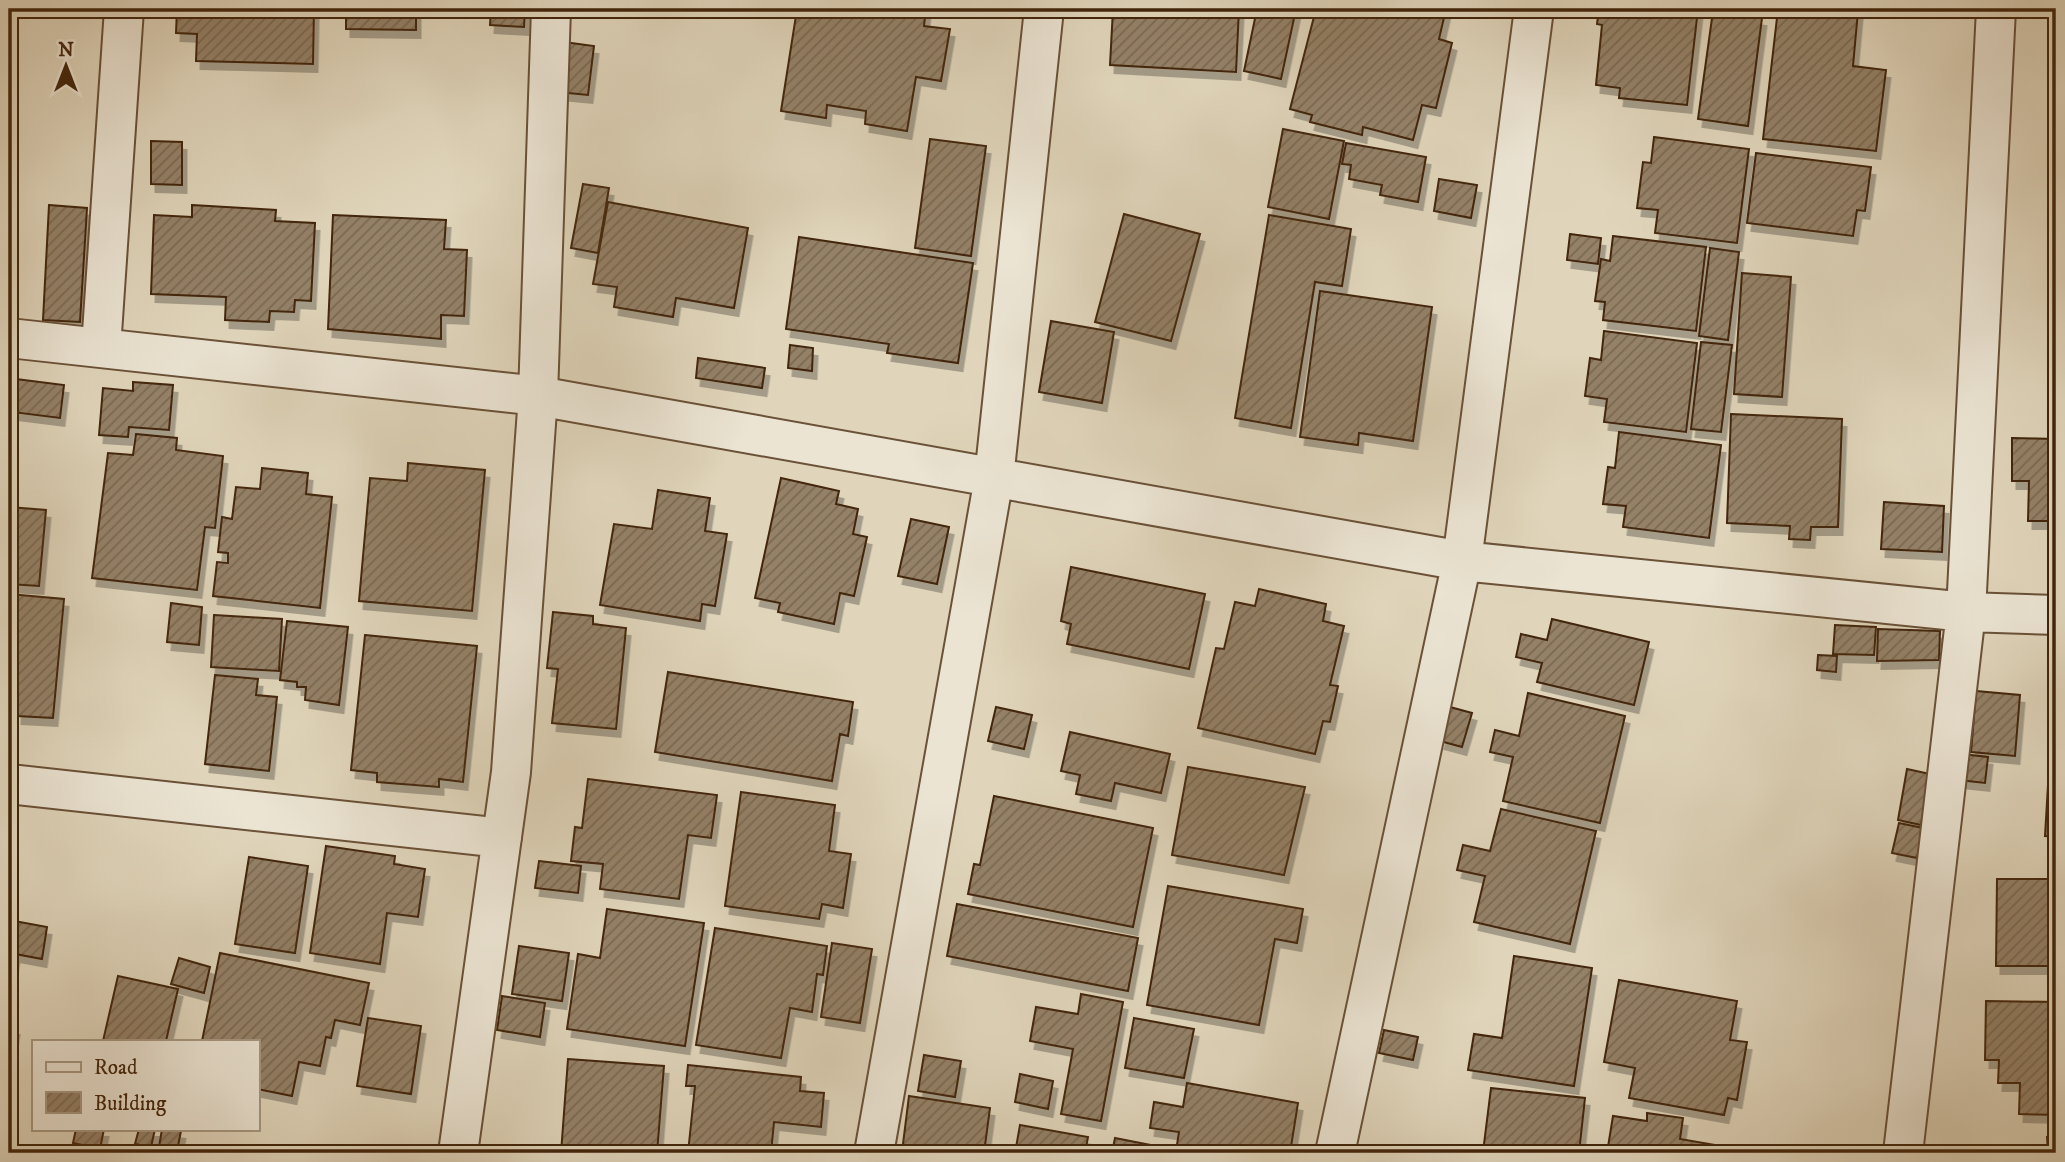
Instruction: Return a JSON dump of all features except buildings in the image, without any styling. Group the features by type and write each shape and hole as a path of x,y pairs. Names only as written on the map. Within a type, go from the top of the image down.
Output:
{"street":[{"path":"101,348 124,9"},
{"path":"458,1153 511,772 538,397 551,9"},
{"path":"874,1153 994,478 1044,9"},
{"path":"1335,1153 1462,561 1534,9"},
{"path":"1903,1153 1966,612 1996,9"},
{"path":"9,338 538,397 1462,561 1966,612 2056,615"},
{"path":"9,784 502,838"}]}
